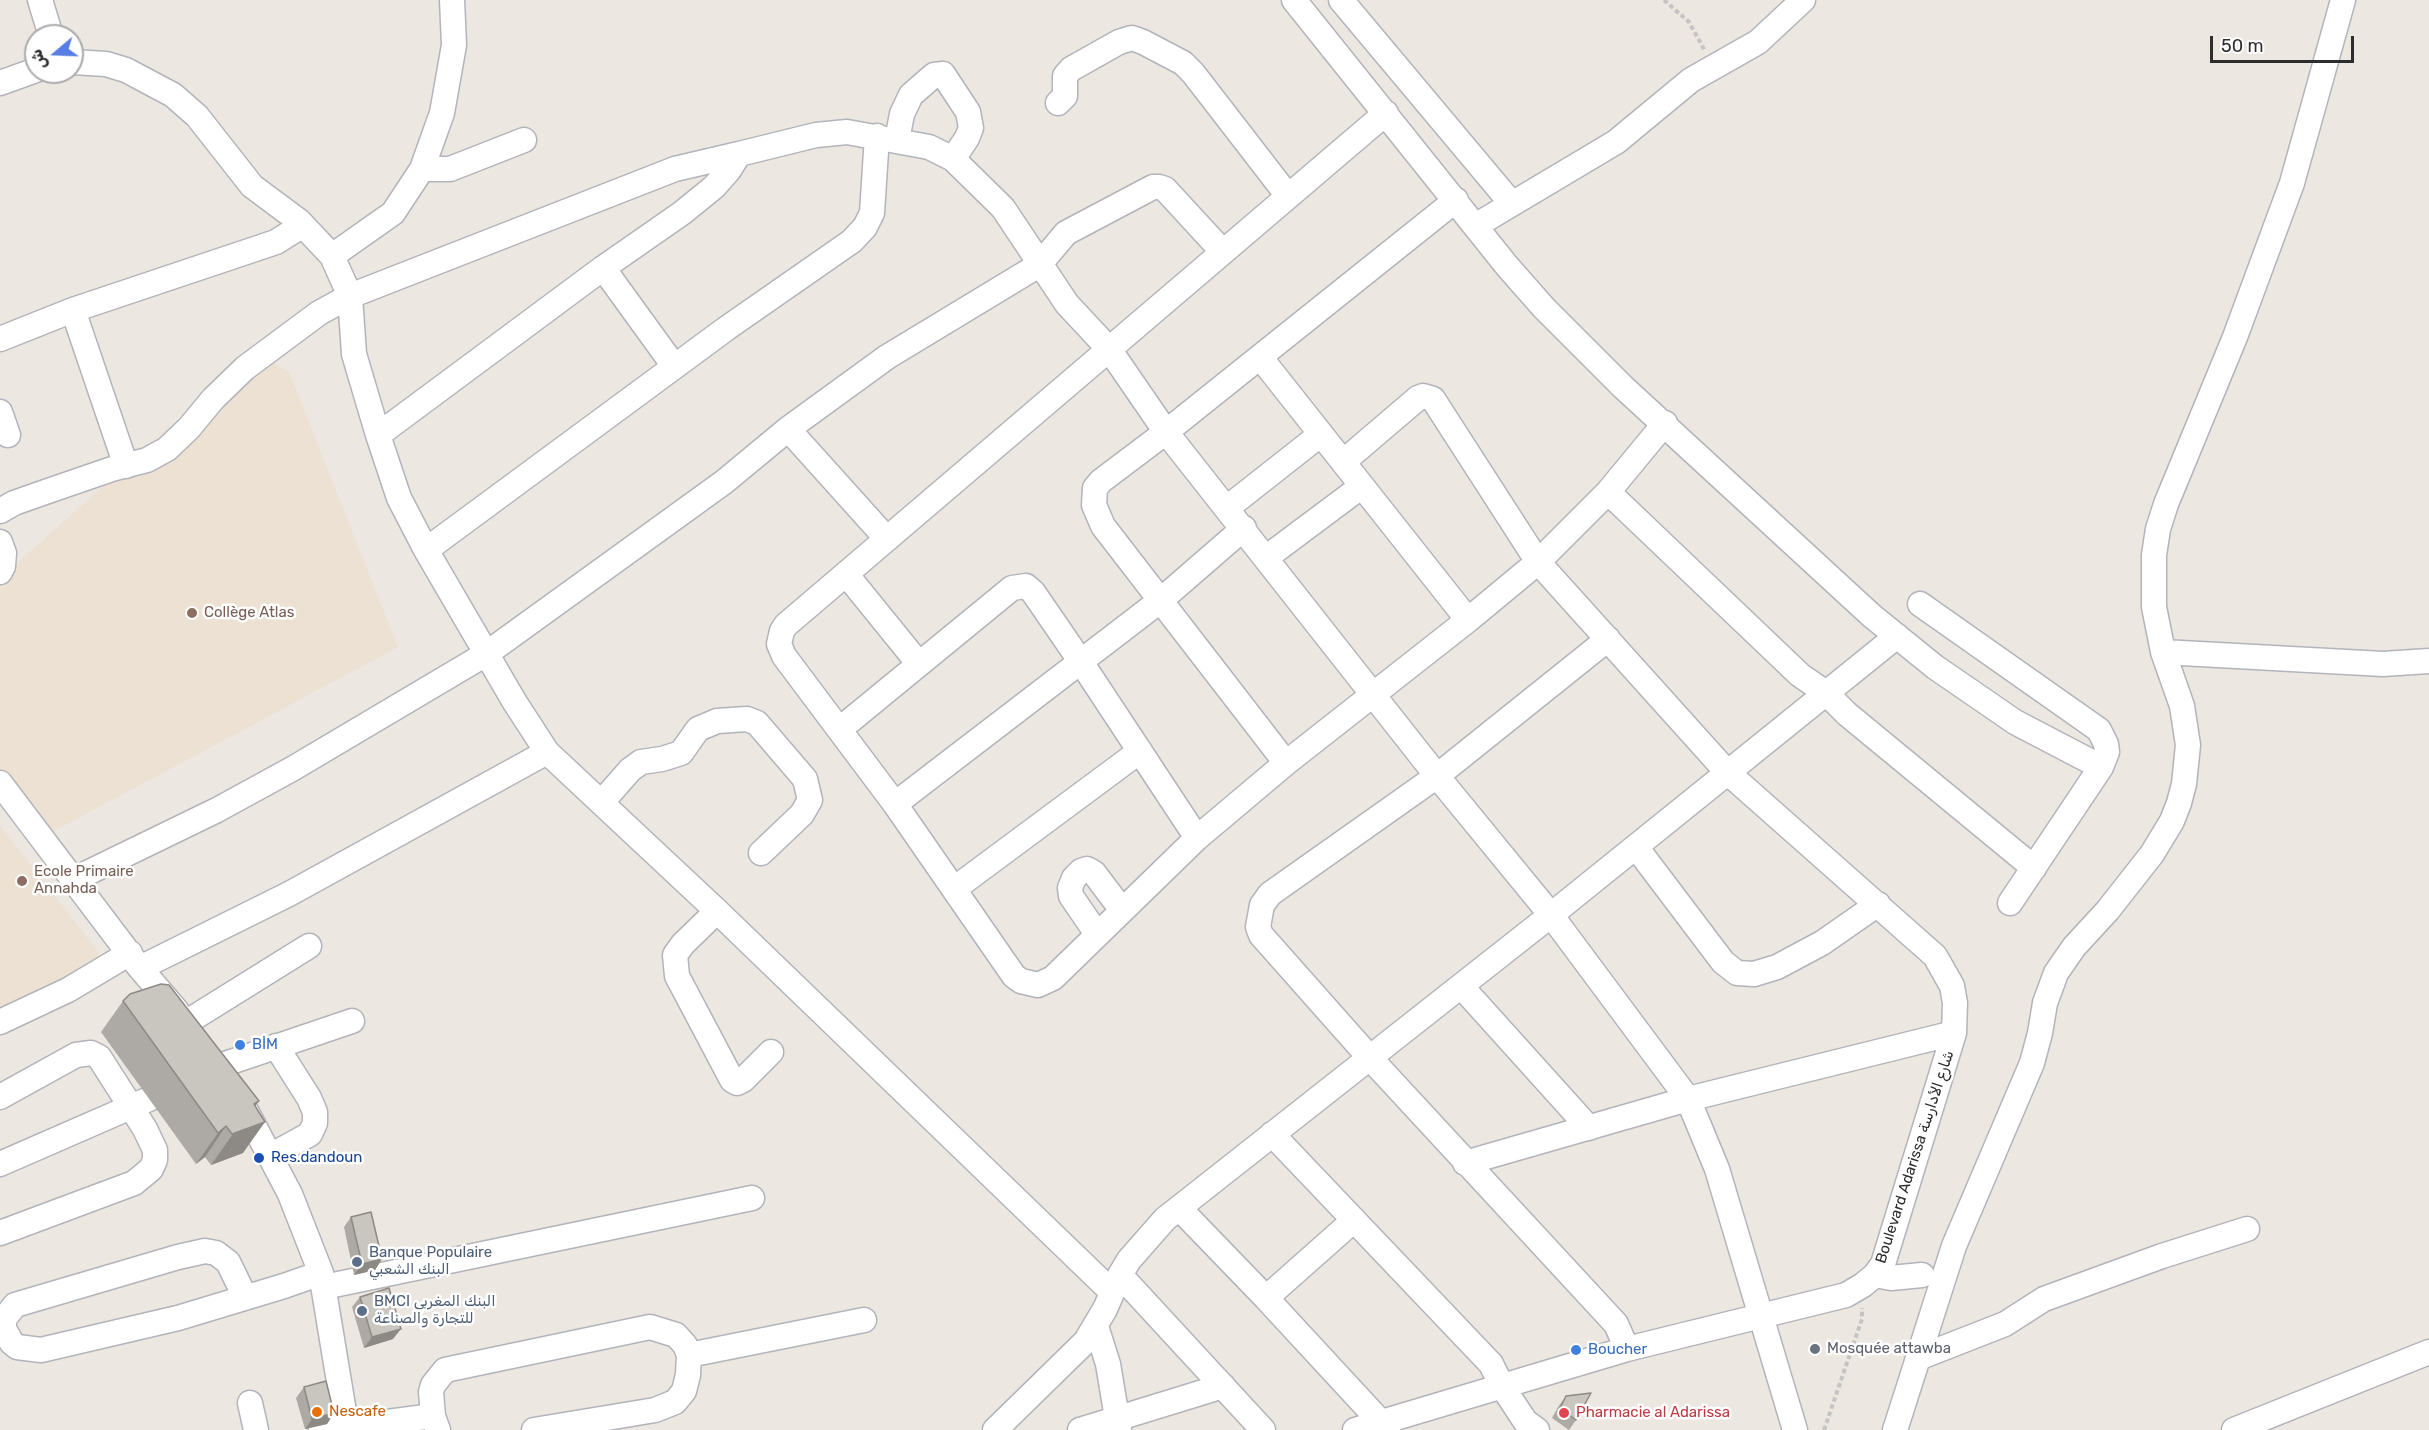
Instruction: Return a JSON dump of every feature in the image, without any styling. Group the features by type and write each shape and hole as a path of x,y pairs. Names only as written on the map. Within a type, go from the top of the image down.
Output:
{"street":[{"path":"40,0 47,24"},
{"path":"332,256 393,213 422,169 444,102 454,45 452,0"},
{"path":"1294,0 1475,226 1544,308 1607,371 1863,608 1943,673 2007,717 2101,767"},
{"path":"1341,0 1512,204"},
{"path":"1475,226 1616,142 1674,93 1709,69 1758,42 1803,0"},
{"path":"1895,1430 1954,1246 2032,1063 2045,1002 2056,973 2074,947 2145,864 2163,838 2179,803 2187,765 2186,725 2176,687 2163,652 2154,608 2152,581 2158,529 2166,504 2235,338 2292,183 2343,0"},
{"path":"1058,103 1065,96 1065,76 1071,69 1119,42 1132,38 1143,42 1183,63 1193,73 1288,196"},
{"path":"84,63 106,64 126,70 173,95 197,116 252,186 299,221 332,256 350,296 354,354 399,498 486,654 547,752 1116,1283 1224,1386 1263,1430"},
{"path":"0,83 24,74"},
{"path":"426,550 674,366 852,242 865,227 872,213 887,138 911,95 934,75 943,74 968,112 971,128 968,138 953,159"},
{"path":"1386,113 786,625 780,637 779,644 784,656 895,804 1014,976 1029,984 1038,985 1053,978 1197,838 1286,762 1375,694 1538,562 1608,492 1665,423"},
{"path":"0,511 51,490 112,469 147,460 167,449 245,368 319,313 350,296 675,169 816,135 847,132 929,147 953,159 1003,208 1067,304 1110,349 1166,432 1375,694 1437,776 1551,915 1688,1099 1717,1169 1795,1430"},
{"path":"422,169 450,169 524,140"},
{"path":"378,435 698,200 729,170 739,154"},
{"path":"75,879 226,805 292,769 486,654 724,482 788,429 887,357 1039,265 1066,233 1153,187 1165,189 1223,252"},
{"path":"1286,762 1103,526 1094,505 1095,488 1456,200"},
{"path":"0,339 73,310 276,242 295,230 299,221"},
{"path":"603,268 674,366"},
{"path":"73,310 126,466"},
{"path":"1260,357 1468,620"},
{"name":"Boulevard Adarissa شارع الأدارسة","path":"1343,462 1418,398 1423,396 1433,399 1538,562 1727,772 1878,904 1941,964 1952,986 1954,1034 1883,1264 1869,1280"},
{"path":"0,412 8,435"},
{"path":"788,429 886,539"},
{"path":"1227,508 1321,434"},
{"path":"1267,557 1362,486"},
{"path":"1608,492 1800,675 1826,693 1847,714 2034,868"},
{"path":"895,804 1161,600 1244,528"},
{"path":"0,542 4,553 0,572"},
{"path":"846,574 919,664"},
{"path":"840,729 1012,588 1021,585 1033,592 1197,838"},
{"path":"1920,604 2099,730 2106,744 2105,760 2101,767 2010,903"},
{"path":"995,1430 1073,1354 1096,1326 1116,1283 1146,1238 1179,1208 1551,915 1897,636"},
{"path":"1608,639 1437,776 1270,894 1262,905 1258,927 1261,935 1370,1058 1616,1324 1627,1349"},
{"path":"2163,652 2383,664 2429,662"},
{"path":"602,802 630,770 641,762 681,753 698,729 717,721 747,719 757,723 805,779 810,800 802,814 761,853"},
{"path":"954,889 1140,751"},
{"path":"0,1022 289,894 547,752"},
{"path":"0,783 135,961 204,1044 272,1155 290,1194 322,1280 360,1427"},
{"path":"1636,847 1723,962 1737,973 1754,974 1777,967 1822,943 1878,904"},
{"path":"1097,934 1071,896 1070,888 1080,871 1087,869 1094,873 1122,910"},
{"path":"717,911 675,955 677,976 732,1080 737,1083 743,1080 771,1052"},
{"path":"194,1078 204,1044 309,946"},
{"path":"1461,986 1589,1128"},
{"path":"204,1044 276,1047 351,1020"},
{"path":"1465,1163 1688,1099 1954,1034"},
{"path":"272,1155 310,1134 315,1123 315,1112 309,1098 276,1047"},
{"path":"0,1097 76,1055 91,1053 99,1057 140,1103 155,1150 155,1160 151,1169 134,1183 2,1226"},
{"path":"0,1164 140,1103"},
{"path":"1272,1134 1491,1364 1502,1386 1525,1420 1537,1430"},
{"path":"245,1297 228,1262 216,1253 205,1251 15,1305 4,1319 4,1329 17,1347 41,1350 178,1317 245,1297 322,1280 752,1198"},
{"path":"1179,1208 1384,1426"},
{"path":"1266,1298 1354,1220"},
{"path":"1918,1358 2005,1324 2044,1299 2162,1256 2247,1229"},
{"path":"1355,1430 1384,1426 1502,1386 1627,1349 1846,1295 1869,1280 1922,1275"},
{"path":"689,1355 864,1320"},
{"path":"1096,1326 1108,1364 1118,1424"},
{"path":"321,1430 436,1423 431,1392 433,1385 445,1370 650,1327 676,1335 685,1345 689,1355 684,1391 675,1402 655,1410 534,1430"},
{"path":"2234,1430 2429,1352"},
{"path":"1080,1430 1118,1424 1224,1386"},
{"path":"250,1403 256,1430"}],"path":[{"path":"1664,0 1681,13 1697,33 1703,44 1709,69"},
{"path":"1824,1430 1862,1319 1869,1280"}],"shaded area":[{"name":"Collège Atlas","path":"255,352 289,372 398,647 43,837 0,780 0,578"},
{"name":"Ecole Primaire Annahda","path":"0,825 99,953 95,971 0,1020"}],"building":[{"path":"161,984 169,985 259,1101 254,1104 265,1122 232,1134 226,1126 218,1133 123,1001 130,994"},
{"path":"371,1212 382,1259 362,1264 351,1217"},
{"path":"389,1288 401,1329 372,1337 360,1297"},
{"path":"326,1381 334,1413 312,1419 304,1387"},
{"path":"1591,1393 1576,1420 1560,1408 1566,1396"}],"place":[{"name":"Collège Atlas","path":"192,613"},
{"name":"Ecole Primaire Annahda","path":"22,881"},
{"name":"BİM","path":"240,1045"},
{"name":"Res.dandoun","path":"259,1158"},
{"name":"Banque Populaire البنك الشعبي","path":"357,1262"},
{"name":"BMCI البنك المغربي للتجارة والصناعة","path":"362,1311"},
{"name":"Mosquée attawba","path":"1815,1349"},
{"name":"Boucher","path":"1576,1350"},
{"name":"Nescafe","path":"317,1412"},
{"name":"Pharmacie al Adarissa","path":"1564,1413"}]}
